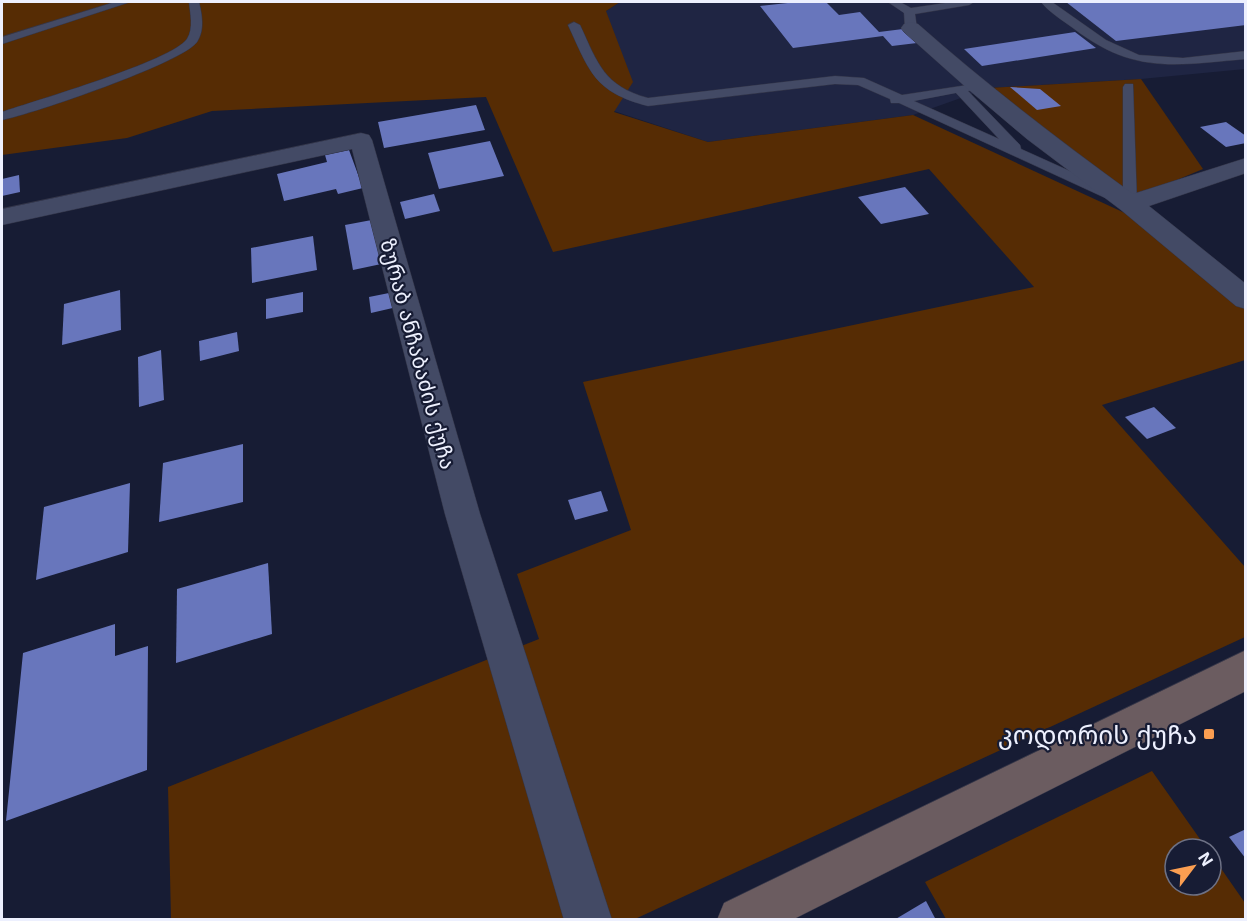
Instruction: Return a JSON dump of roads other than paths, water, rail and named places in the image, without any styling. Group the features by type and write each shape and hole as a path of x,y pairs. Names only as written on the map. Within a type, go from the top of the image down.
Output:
{"street":[{"path":"910,20 968,88 1131,204 1245,299"},
{"name":"ზურაბ ანჩაბაძის ქუჩა","path":"2,217 361,140 415,353 500,639 570,855 588,920"},
{"path":"1131,204 1245,165"},
{"path":"741,920 1245,670"}],"lane":[{"path":"2,40 125,2"},
{"path":"2,116 163,60 190,44 197,29 194,2"},
{"path":"893,2 910,20 969,2"},
{"path":"1046,2 1102,43 1123,54 1155,61 1245,55"},
{"path":"574,25 601,81 623,96 648,102 835,80 860,81 896,100 1131,204 1129,87"},
{"path":"896,100 968,88 1023,156"}],"place":[{"name":"კოდორის ქუჩა","path":"1209,734"}]}
